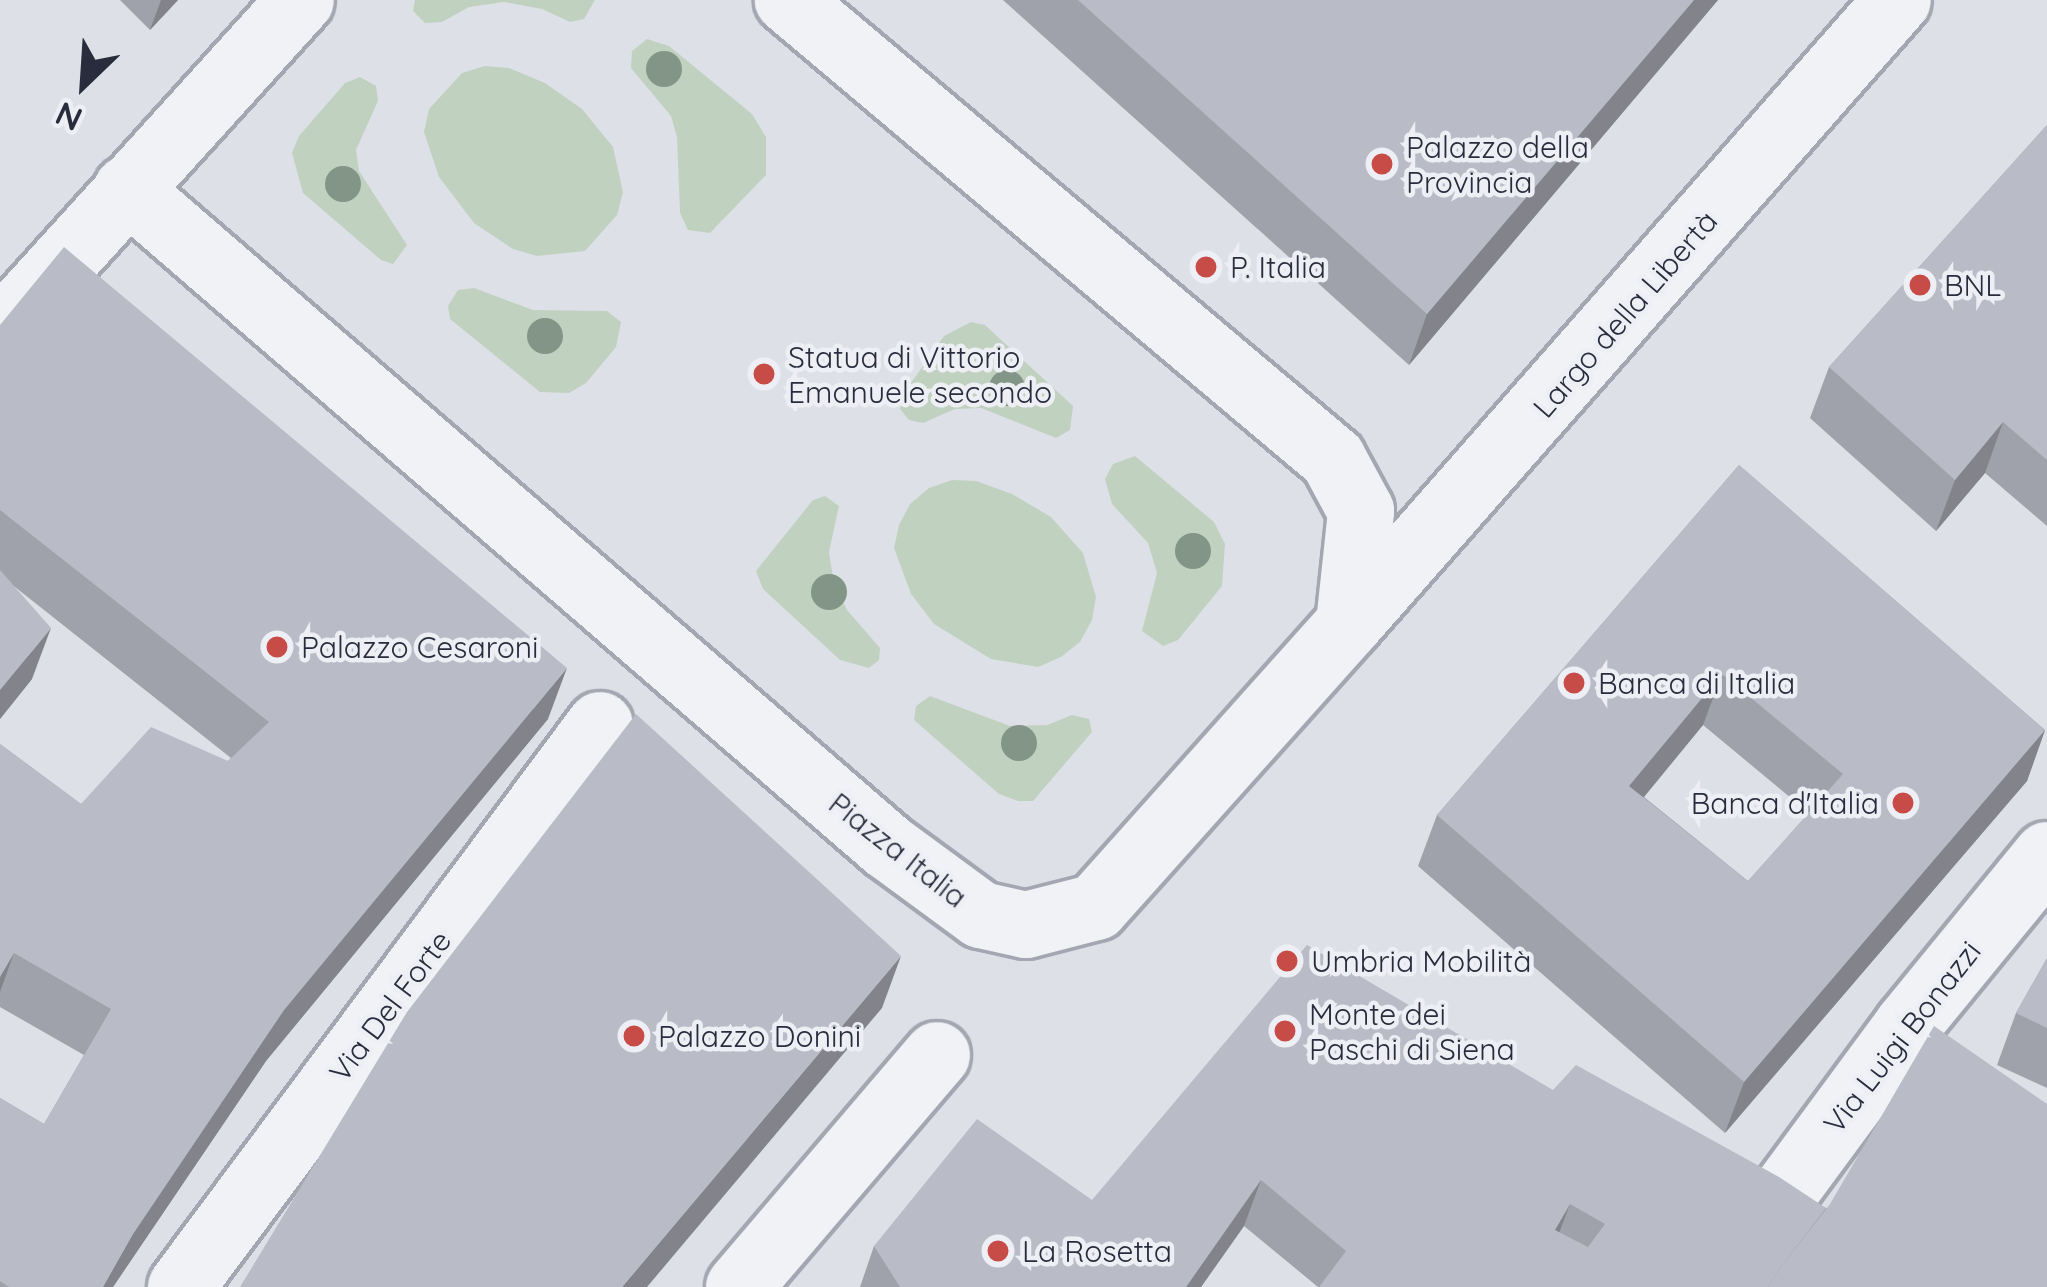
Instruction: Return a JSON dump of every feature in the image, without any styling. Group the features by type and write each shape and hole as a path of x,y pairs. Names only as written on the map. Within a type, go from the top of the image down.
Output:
{"street":[{"path":"0,332 301,0"},
{"path":"788,0 1333,459 1361,511 1349,624"},
{"name":"Largo della Libertà","path":"1349,624 1898,0"},
{"name":"Piazza Italia","path":"127,189 658,652 887,846 981,915 1026,925 1096,907 1349,624"},
{"name":"Via Del Forte","path":"181,1287 600,725"},
{"name":"Via Luigi Bonazzi","path":"1724,1157 1776,1203 1907,1026 2047,855"},
{"path":"1907,1026 1960,1064"},
{"path":"739,1287 938,1055"}],"green space":[{"path":"415,0 595,0 584,19 570,22 542,9 504,2 469,7 442,22 425,23 413,11"},
{"path":"647,39 669,46 752,114 766,137 766,175 710,233 688,230 680,213 677,137 671,116 631,68 632,51"},
{"path":"485,66 509,68 545,83 582,109 613,147 623,192 617,215 585,251 537,256 513,249 474,223 439,177 424,132 429,109 462,73"},
{"path":"360,77 376,86 378,101 356,150 359,171 407,245 393,264 381,260 303,193 292,153 299,136 345,83"},
{"path":"474,288 533,310 607,311 621,322 616,347 586,383 569,393 540,392 450,319 448,306 458,290"},
{"path":"971,322 985,325 1073,406 1070,430 1056,438 981,408 955,409 923,423 909,420 900,409 904,393 944,336"},
{"path":"1135,456 1214,522 1225,544 1222,586 1178,640 1163,646 1142,631 1157,573 1148,543 1112,504 1105,479 1113,464"},
{"path":"952,480 976,481 1012,494 1051,517 1083,553 1096,597 1092,620 1080,642 1061,657 1038,667 991,659 934,624 911,594 894,548 899,525 910,504 929,488"},
{"path":"825,496 839,506 829,552 834,584 847,610 880,648 879,660 869,668 840,660 763,589 756,571 813,500"},
{"path":"930,696 1010,726 1047,725 1072,715 1089,719 1092,732 1033,801 1018,801 999,794 914,720 916,706"}],"building":[{"name":"Palazzo della Provincia","path":"1078,0 1694,0 1427,314"},
{"path":"2047,125 2047,460 2003,422 1955,480 1829,367"},
{"name":"Palazzo Cesaroni","path":"64,247 567,668 284,1010 133,1234 103,1287 9,1287 0,1281 0,1098 44,1124 111,1009 14,953 0,977 0,744 81,804 151,727 228,761 269,722 0,510 0,325"},
{"name":"Banca d'Italia","path":"1739,465 2045,730 1744,1082 1437,815","holes":["1722,674 1843,774 1748,881 1629,786"]},
{"path":"0,570 51,628 0,690"},
{"name":"Palazzo Donini","path":"636,714 901,956 622,1287 240,1287 407,1012"},
{"path":"1307,945 1553,1090 1576,1065 1826,1208 1768,1287 1319,1287 1346,1251 1261,1180 1186,1287 900,1287 874,1246 977,1119 1092,1200","holes":["1570,1204 1605,1224 1588,1247 1555,1230"]},
{"path":"2047,958 2047,1028 2016,1013"},
{"path":"1934,1026 2047,1104 2047,1287 1768,1287 1830,1204"}],"place":[{"name":"Palazzo della Provincia","path":"1382,164"},
{"name":"P. Italia","path":"1206,267"},
{"name":"BNL","path":"1920,285"},
{"name":"Statua di Vittorio Emanuele secondo","path":"764,374"},
{"name":"Palazzo Cesaroni","path":"277,647"},
{"name":"Banca di Italia","path":"1574,683"},
{"name":"Banca d'Italia","path":"1903,803"},
{"name":"Umbria Mobilità","path":"1287,961"},
{"name":"Monte dei Paschi di Siena","path":"1285,1031"},
{"name":"Palazzo Donini","path":"634,1036"},
{"name":"La Rosetta","path":"998,1251"}]}
